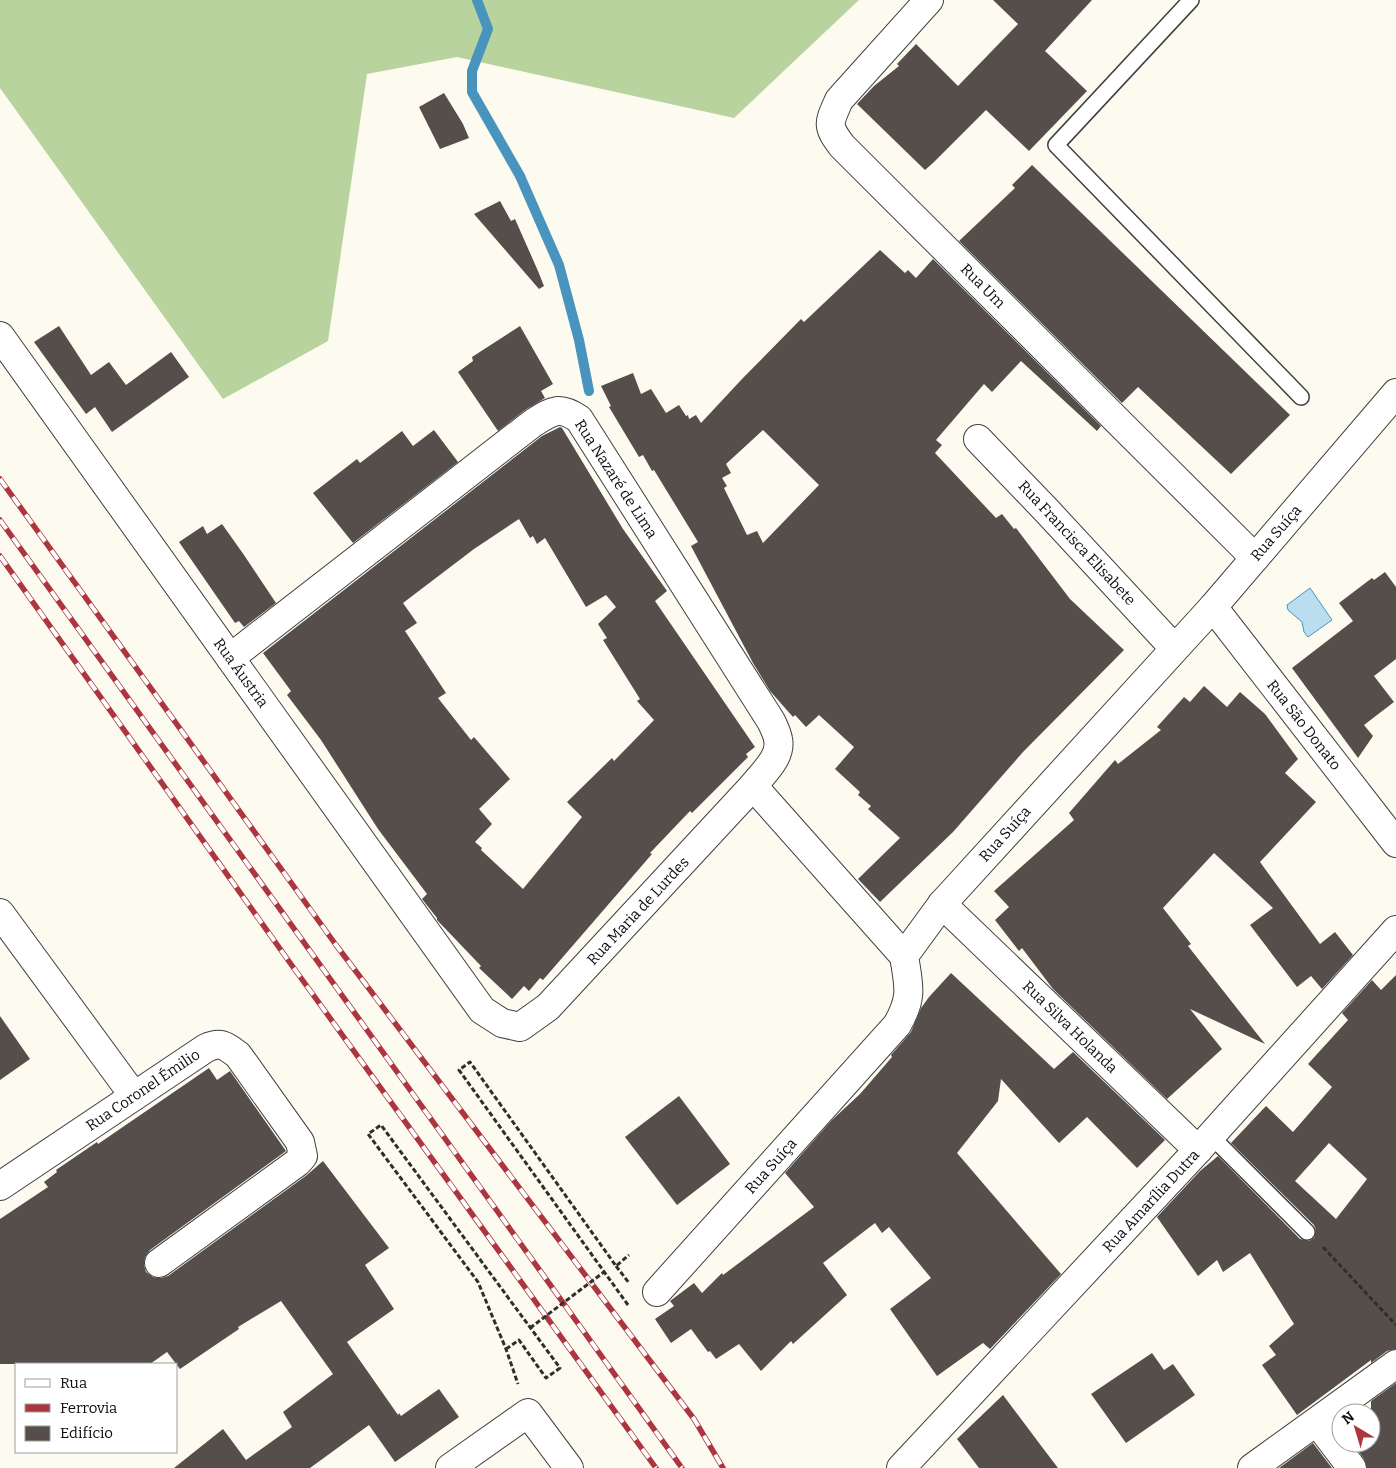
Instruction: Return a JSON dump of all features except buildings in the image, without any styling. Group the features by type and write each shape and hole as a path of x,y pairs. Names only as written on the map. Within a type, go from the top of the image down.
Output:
{"street":[{"name":"Rua Um","path":"929,0 839,100 831,120 831,131 849,153 1255,558"},
{"name":"Rua Áustria","path":"0,336 482,1010"},
{"name":"Rua Suíça","path":"658,1292 897,1025 906,1009 909,997 904,956 942,904 1213,607 1396,393"},
{"name":"Rua Nazaré de Lima","path":"230,658 533,424 550,412 567,411 579,419 771,721 778,738 779,749 776,756"},
{"name":"Rua Francisca Elisabete","path":"978,439 1174,648"},
{"name":"Rua São Donato","path":"1213,607 1396,843"},
{"name":"Rua Maria de Lurdes","path":"482,1010 502,1023 520,1027 548,1007 753,786 776,756"},
{"path":"753,786 904,956"},
{"name":"Rua Silva Holanda","path":"942,904 1204,1143"},
{"path":"0,913 134,1096"},
{"name":"Rua Amarília Dutra","path":"901,1468 1204,1143 1396,930"},
{"name":"Rua Coronel Émilio","path":"0,1186 206,1048 215,1044 225,1046 238,1055 300,1142 303,1156 298,1162 159,1263"},
{"path":"1252,1468 1396,1364"},
{"path":"450,1468 528,1413 569,1468"},
{"path":"1317,1422 1352,1468"}],"lane":[{"path":"1191,0 1056,145 1301,397"},
{"path":"1204,1143 1307,1232"}],"path":[{"path":"530,1328 604,1272 459,1070 470,1062 616,1266 629,1255"},
{"path":"506,1349 519,1340 546,1378 560,1368 381,1125 368,1134 478,1282 506,1349 528,1413"},
{"path":"1307,1232 1337,1260 1396,1325"}],"green space":[{"path":"0,0 859,0 734,118 457,57 367,74 328,341 223,399 0,88"}],"water":[{"path":"1310,588 1332,620 1308,637 1304,632 1302,622 1288,610 1287,605"}],"waterway":[{"path":"477,0 488,29 472,71 472,92 520,176 559,265 579,340 589,391"}],"railway":[{"path":"0,479 336,945 694,1419 723,1468"},
{"path":"0,520 682,1468"},
{"path":"0,556 293,967 656,1468"}]}
